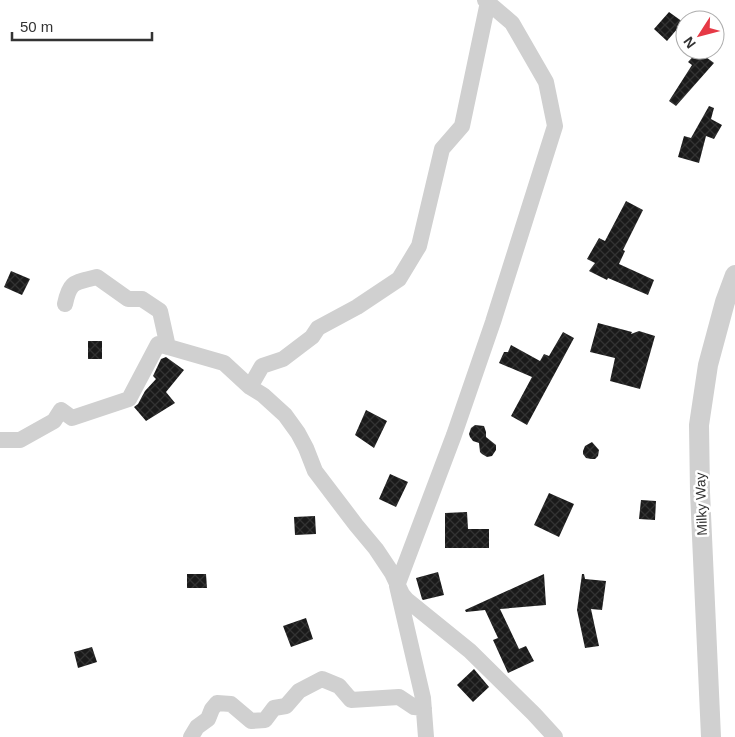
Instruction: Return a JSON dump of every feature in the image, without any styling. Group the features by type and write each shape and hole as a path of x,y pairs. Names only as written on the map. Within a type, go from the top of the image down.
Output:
{"street":[{"path":"250,387 262,366 283,359 312,337 318,328 357,308 399,279 419,246 442,149 462,126 486,1 512,23 546,82 555,126 493,322 451,444 397,586"},
{"name":"Milky Way","path":"712,737 700,492 699,425 708,366 725,302 735,275"},
{"path":"65,304 68,291 74,283 97,277 128,298 142,299 160,311 168,347"},
{"path":"0,440 20,440 54,421 61,410 72,418 129,399 158,344 224,363 250,387 263,395 291,422 306,448 315,471 392,572 397,586 423,698 426,737"},
{"path":"397,586 407,600 470,651 556,737"},
{"path":"191,737 197,726 208,720 212,708 217,703 231,704 251,721 265,720 274,708 286,706 299,691 322,679 340,686 351,700 398,697 414,708 424,708"}],"building":[{"path":"669,12 675,16 675,32 667,41 654,29"},
{"path":"690,60 710,60 714,63 676,106 669,101 692,65 688,62"},
{"path":"709,106 714,108 711,119 722,125 714,139 706,136 699,163 678,157 684,136 691,138"},
{"path":"626,201 643,210 623,250 625,251 619,264 654,280 648,295 608,278 607,280 589,271 595,263 587,259 599,238 605,241"},
{"path":"11,271 30,279 22,295 4,287"},
{"path":"598,323 632,332 631,334 639,331 655,336 640,389 610,381 615,358 590,352"},
{"path":"563,332 574,338 527,425 511,416 532,377 499,363 504,352 508,352 511,345 540,361 544,354 549,356"},
{"path":"88,341 102,341 102,359 88,359"},
{"path":"166,357 184,370 166,392 175,403 146,421 134,407 156,379 153,376 161,359"},
{"path":"366,410 387,421 374,448 355,435"},
{"path":"475,425 484,426 486,437 496,445 496,450 492,456 487,457 482,454 479,443 473,441 470,437 471,428"},
{"path":"592,442 599,450 598,456 595,459 586,458 583,454 585,446"},
{"path":"390,474 408,482 396,507 379,499"},
{"path":"549,493 574,504 559,537 534,525"},
{"path":"641,500 656,501 655,520 639,519"},
{"path":"467,512 468,529 489,529 489,548 445,548 445,513"},
{"path":"315,516 316,534 295,535 294,517"},
{"path":"438,572 444,595 423,600 416,578"},
{"path":"187,574 206,574 207,588 187,588"},
{"path":"544,574 546,605 500,609 519,649 526,646 534,661 508,673 493,640 498,638 485,610 466,612 465,610"},
{"path":"582,574 584,574 585,579 606,581 602,610 591,609 599,646 585,648 577,610"},
{"path":"306,618 313,639 291,647 283,626"},
{"path":"92,647 97,662 78,668 74,652"},
{"path":"474,669 489,687 473,702 457,685"}]}
